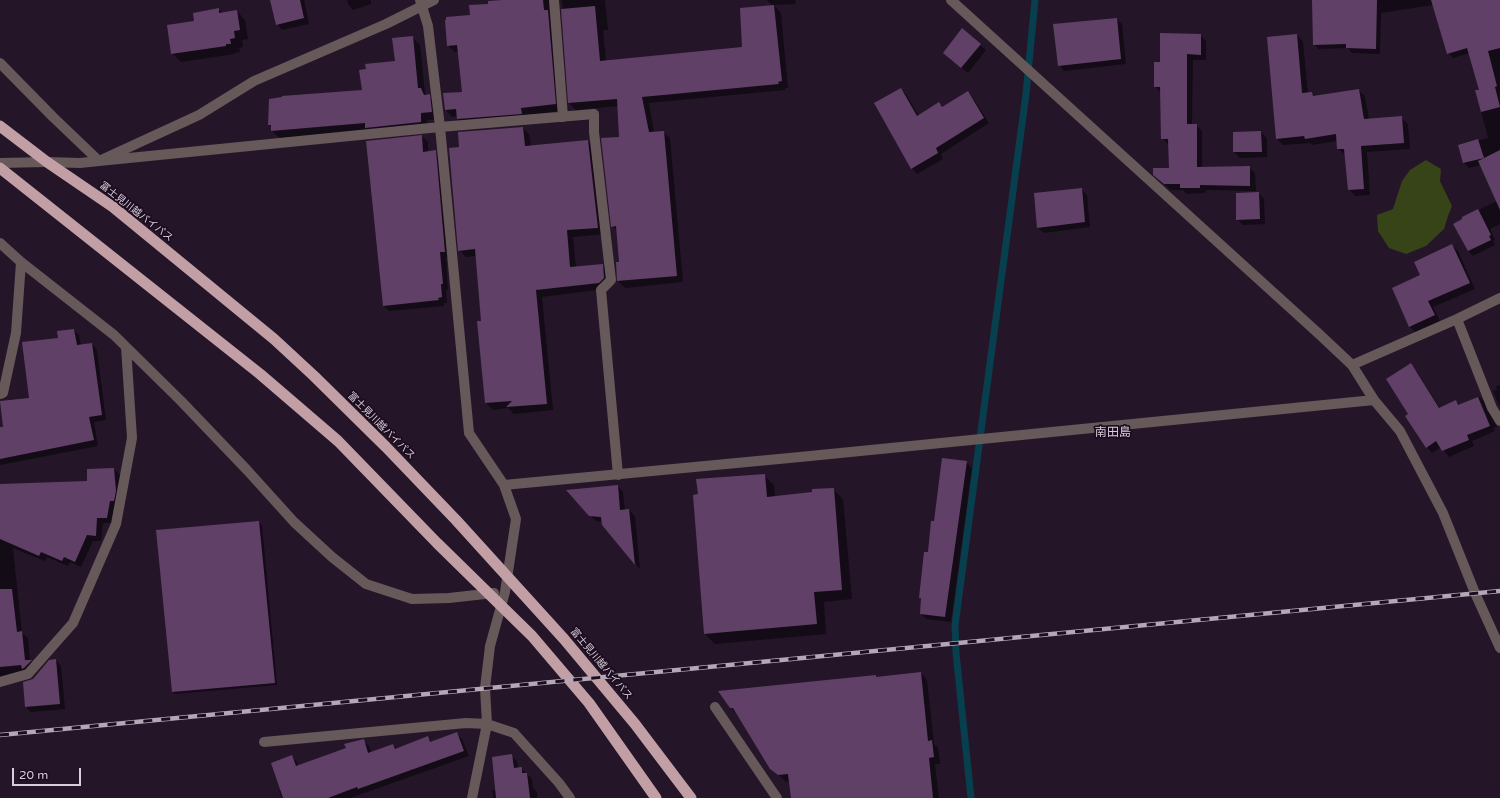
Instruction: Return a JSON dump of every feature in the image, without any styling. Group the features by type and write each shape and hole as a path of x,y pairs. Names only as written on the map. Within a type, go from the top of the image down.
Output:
{"highway":[{"name":"富士見川越バイパス","path":"0,126 47,162 113,207 274,339 314,376 386,447 456,520 564,638 635,724 691,798"},
{"path":"0,168 260,374 338,441 532,636 589,703 656,798"}],"street":[{"path":"100,161 199,115 254,81 386,24 421,3 434,0"},
{"path":"554,0 563,117"},
{"path":"951,0 1319,334 1352,366 1374,400 1400,431 1443,513 1475,593 1500,648"},
{"path":"421,3 428,26 440,127 469,433 504,485 516,519 505,592 490,646 485,688 487,724 472,798"},
{"path":"0,63 53,117 100,161"},
{"path":"0,163 80,163 440,127 594,114 595,140 611,280 601,290 618,474"},
{"path":"0,243 21,262 114,335 192,412 294,522 332,557 366,584 412,599 449,598 505,592"},
{"path":"0,394 3,393 16,333 21,262"},
{"path":"1352,366 1500,298"},
{"path":"1457,319 1492,408 1500,420"},
{"path":"0,682 28,674 73,623 116,524 132,438 126,347"},
{"path":"504,485 1374,400"},
{"path":"715,706 777,798"},
{"path":"264,742 466,722 487,724 514,733 559,783 570,798"}],"green space":[{"path":"1426,160 1441,169 1440,181 1452,206 1444,229 1426,246 1406,254 1389,248 1378,231 1377,215 1393,209 1402,181 1410,170"}],"building":[{"path":"270,0 300,0 304,18 276,25"},
{"path":"543,0 544,10 548,10 556,104 521,108 522,114 457,119 456,109 445,110 443,93 462,92 457,45 447,46 446,17 470,15 469,5 488,4 488,1"},
{"path":"1312,0 1377,0 1376,49 1346,48 1346,44 1313,45"},
{"path":"1431,0 1500,0 1500,48 1488,51 1497,86 1495,87 1500,107 1481,112 1475,90 1479,90 1467,48 1447,54"},
{"path":"774,5 782,81 778,82 779,84 642,97 649,132 664,131 677,276 617,281 616,262 619,262 616,226 611,227 601,138 619,137 617,99 568,103 561,9 595,6 600,61 742,47 740,8"},
{"path":"219,8 219,13 237,10 240,30 234,31 235,38 230,39 231,44 171,54 167,25 194,21 193,13"},
{"path":"1117,18 1121,59 1058,66 1053,24"},
{"path":"962,28 981,44 961,68 943,53"},
{"path":"1160,33 1201,34 1201,55 1187,54 1187,124 1197,124 1197,167 1250,166 1250,186 1200,185 1200,188 1180,188 1180,184 1164,184 1153,175 1153,168 1169,168 1168,139 1161,139 1160,87 1154,87 1154,62 1160,62"},
{"path":"1297,34 1302,93 1312,92 1313,96 1359,89 1364,119 1402,116 1404,143 1361,146 1364,189 1348,190 1344,149 1337,149 1336,134 1305,139 1304,136 1276,139 1267,37"},
{"path":"413,36 418,88 421,88 424,95 430,94 432,112 421,113 421,122 365,128 365,123 271,131 271,125 268,125 269,99 282,96 362,90 359,70 366,69 365,64 395,61 392,38"},
{"path":"901,88 917,116 939,102 942,107 968,91 984,118 936,148 938,153 911,169 874,103"},
{"path":"523,127 525,146 588,140 598,228 567,230 570,267 603,264 604,278 599,283 536,290 547,404 506,407 512,401 485,403 477,321 481,321 475,249 458,251 449,148 459,147 458,132"},
{"path":"1261,131 1262,152 1233,152 1233,132"},
{"path":"422,135 423,152 436,150 445,252 440,252 443,284 441,284 442,297 438,298 439,300 383,306 366,141"},
{"path":"1478,139 1484,158 1463,163 1458,145"},
{"path":"1500,150 1500,210 1478,161"},
{"path":"1082,188 1085,222 1037,228 1034,193"},
{"path":"1259,192 1260,219 1236,220 1236,193"},
{"path":"1478,209 1491,235 1489,236 1491,240 1468,251 1453,224 1462,219 1462,217"},
{"path":"1452,244 1470,283 1428,301 1435,315 1409,327 1392,288 1420,275 1414,262"},
{"path":"74,329 77,345 92,343 102,415 89,417 94,440 0,459 0,427 3,427 0,401 29,398 22,342 58,338 57,331"},
{"path":"1411,363 1439,408 1456,400 1458,405 1478,397 1490,426 1467,435 1469,440 1442,451 1436,441 1426,448 1405,416 1408,414 1386,379"},
{"path":"942,458 967,461 945,617 920,614 921,598 919,598 924,552 928,552 931,521 934,521"},
{"path":"114,468 116,491 114,501 110,501 107,518 97,518 96,536 87,535 75,562 64,557 62,561 41,552 39,556 0,539 0,484 87,481 87,469"},
{"path":"765,474 767,497 812,492 812,489 834,488 842,590 814,592 817,624 704,634 693,495 698,494 696,479"},
{"path":"618,485 620,510 629,509 635,565 602,525 601,517 589,516 566,490"},
{"path":"259,521 275,683 172,692 156,530"},
{"path":"0,589 12,589 17,632 22,631 25,660 32,660 22,669 21,665 0,667"},
{"path":"56,659 60,704 25,707 23,682 33,679 49,660"},
{"path":"921,672 928,741 932,740 934,757 929,758 933,798 791,798 788,774 778,775 770,769 733,708 730,708 718,691 876,675 876,677"},
{"path":"457,732 464,751 358,789 357,787 328,798 283,798 271,763 292,755 296,766 346,748 344,744 364,739 368,753 393,744 395,749 428,736 430,742"},
{"path":"512,754 514,768 522,767 522,773 527,773 530,798 496,798 492,757"}],"waterway":[{"path":"971,798 956,653 955,625 1026,94 1035,0"}],"railway":[{"path":"0,735 1500,591"}],"district":[{"name":"南田島","path":"1113,433"}]}
